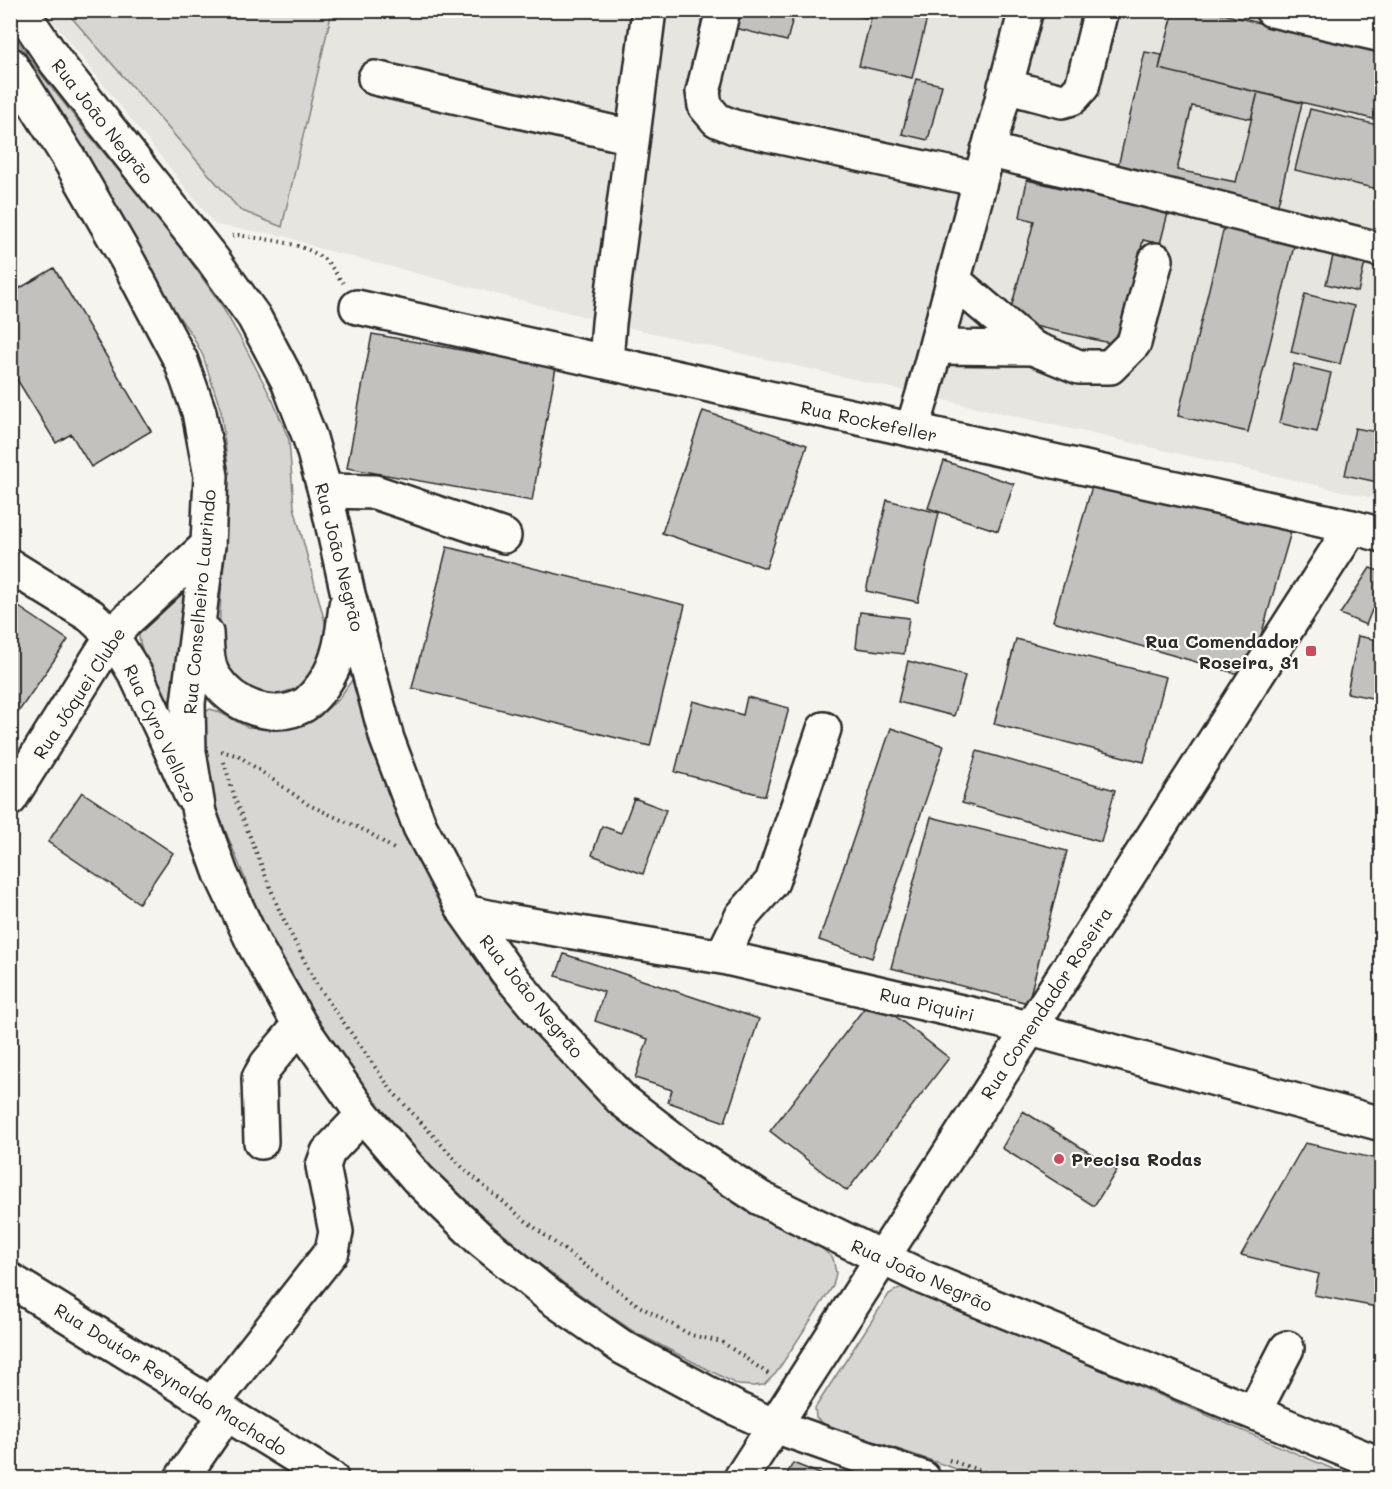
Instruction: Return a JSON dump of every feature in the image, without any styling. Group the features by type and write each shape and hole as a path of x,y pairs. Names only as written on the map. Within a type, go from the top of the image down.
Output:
{"main road":[{"name":"Rua João Negrão","path":"21,10 57,62 198,240 254,317 288,381 310,438 325,491 348,594 391,750 420,827 465,912 507,972 543,1015 621,1099 691,1154 760,1198 882,1258 924,1278 1382,1465"},
{"path":"606,362 632,137 650,10"},
{"path":"723,10 703,92 705,106 717,120 734,127 984,165 1382,250"},
{"path":"912,430 1026,10"},
{"path":"1005,86 1062,101 1072,98 1082,87 1101,10"},
{"path":"1272,10 1382,35"},
{"name":"Rua Conselheiro Laurindo","path":"10,64 67,154 129,263 181,361 199,412 211,476 208,545 188,704 189,752 199,813 222,874 255,946 300,1025 363,1114 418,1179 481,1240 552,1298 622,1347 737,1409 775,1426 923,1479"},
{"path":"375,78 632,137"},
{"path":"953,280 1033,348 1078,366 1110,367 1134,343 1156,260"},
{"name":"Rua Rockefeller","path":"357,307 1367,531"},
{"path":"936,347 1033,348"},
{"path":"325,491 375,492 504,536"},
{"name":"Rua Comendador Roseira","path":"741,1479 1029,1029 1367,531"},
{"name":"Rua Jóquei Clube","path":"10,799 112,636 208,545"},
{"name":"Rua Cyro Vellozo","path":"10,566 91,616 112,636 136,675 199,813"},
{"path":"202,584 208,657 213,677 229,695 251,708 282,712 305,704 323,685 334,665 348,594"},
{"path":"722,957 742,916 772,882 824,729"},
{"name":"Rua Piquiri","path":"465,912 722,957 1029,1029 1382,1124"},
{"path":"261,1142 259,1078 267,1064 300,1025"},
{"path":"182,1479 219,1409 332,1251 336,1232 322,1166 328,1152 363,1114"},
{"name":"Rua Doutor Reynaldo Machado","path":"10,1280 331,1479"},
{"path":"1254,1412 1287,1348"}],"path":[{"path":"198,240 238,235 311,250 327,261 357,307"},
{"path":"400,853 368,832 309,805 238,756 221,751 235,799 280,912 315,982 392,1091 464,1169 522,1218 639,1306 692,1335 722,1342 768,1374"}],"shaded area":[{"path":"45,11 1381,11 1381,500 609,323 318,248 285,236 215,225"},
{"path":"68,11 332,11 282,227 240,210"},
{"path":"10,30 33,64 89,135 172,235 220,303 273,401 289,440 294,507 326,626 322,658 312,676 298,688 278,694 256,692 237,683 224,668 218,648 228,467 221,411 203,356 192,335 161,292 77,143 11,42"},
{"path":"180,593 184,597 174,698 169,701 165,699 143,653 139,635 140,628"},
{"path":"352,680 375,756 407,840 446,914 491,982 537,1034 612,1111 680,1166 754,1213 821,1248 833,1258 836,1273 833,1286 776,1373 764,1385 738,1385 633,1331 561,1281 494,1227 432,1169 374,1103 313,1014 263,923 215,805 200,728 203,713 210,709 247,727 288,729 317,717 338,700"},
{"path":"908,1288 1354,1478 983,1478 826,1425 816,1418 815,1408 889,1294"}],"building":[{"path":"739,10 795,10 787,41 735,28"},
{"path":"837,10 873,10 871,19"},
{"path":"873,10 929,10 912,78 859,66"},
{"path":"1174,10 1206,10 1382,53 1382,121 1159,69"},
{"path":"1145,52 1162,55 1159,69 1302,103 1275,217 1115,179","holes":["1258,93 1236,182 1177,170 1192,106 1251,119"]},
{"path":"916,79 942,85 928,140 902,134"},
{"path":"1310,109 1382,126 1382,190 1295,170"},
{"path":"1027,180 1168,213 1160,244 1143,240 1119,345 1008,320 1034,221 1020,217"},
{"path":"1224,227 1295,242 1248,432 1178,416"},
{"path":"1334,252 1366,259 1358,292 1326,284"},
{"path":"54,268 151,431 91,467 71,434 56,443 10,368 10,294"},
{"path":"1305,294 1354,306 1340,364 1291,352"},
{"path":"372,334 556,367 532,501 347,468"},
{"path":"1294,364 1331,373 1317,432 1279,423"},
{"path":"703,411 807,445 766,568 662,533"},
{"path":"1355,428 1382,433 1382,483 1345,475"},
{"path":"944,461 1014,484 998,531 928,508"},
{"path":"1095,476 1291,532 1249,677 1053,621"},
{"path":"887,500 939,513 918,602 866,591"},
{"path":"447,547 685,605 650,746 412,688"},
{"path":"1370,568 1382,572 1382,613 1372,610 1366,625 1340,614"},
{"path":"10,601 68,640 10,724"},
{"path":"860,612 909,618 904,654 856,648"},
{"path":"1358,636 1382,641 1382,700 1347,693"},
{"path":"1016,639 1166,677 1144,762 994,724"},
{"path":"908,661 965,676 954,716 898,702"},
{"path":"747,697 789,708 765,796 675,772 693,701 743,715"},
{"path":"891,728 944,746 872,958 819,940"},
{"path":"977,751 1115,790 1101,842 962,803"},
{"path":"82,792 173,853 139,903 48,842"},
{"path":"634,798 666,810 643,874 592,855 602,826 621,833"},
{"path":"931,817 1067,851 1028,1003 891,968"},
{"path":"564,954 759,1019 725,1122 668,1102 672,1090 635,1078 648,1039 595,1021 604,992 556,976"},
{"path":"872,998 949,1058 847,1191 770,1131"},
{"name":"Precisa Rodas","path":"1023,1111 1117,1170 1094,1206 1002,1148"},
{"path":"1305,1143 1382,1160 1382,1308 1314,1295 1319,1274 1241,1255"},
{"path":"793,1463 830,1478 785,1478"}],"place":[{"name":"Rua Comendador Roseira, 31","path":"1311,651"},
{"name":"Precisa Rodas","path":"1059,1159"}]}
